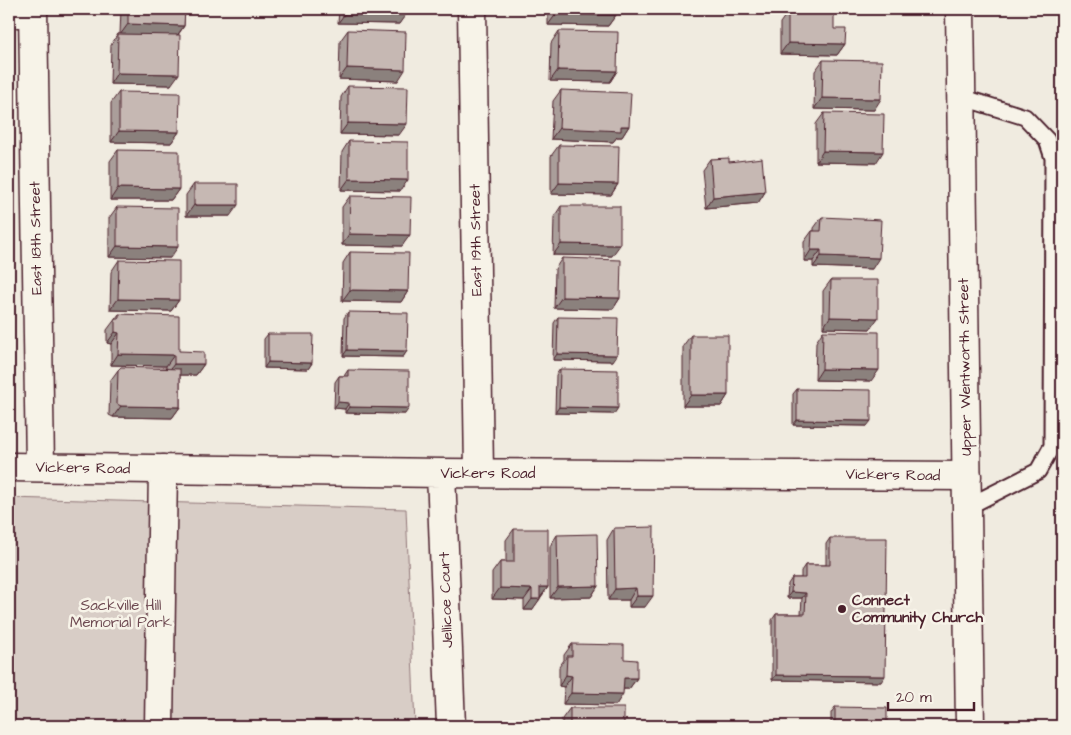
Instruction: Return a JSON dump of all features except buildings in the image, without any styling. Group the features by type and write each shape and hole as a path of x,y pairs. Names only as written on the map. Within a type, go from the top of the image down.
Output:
{"street":[{"name":"East 19th Street","path":"472,9 479,472"},
{"name":"Upper Wentworth Street","path":"960,9 970,726"},
{"name":"East 18th Street","path":"25,12 40,467"},
{"name":"Vickers Road","path":"9,467 441,473 967,476"},
{"path":"159,726 163,469"},
{"name":"Jellicoe Court","path":"441,473 451,726"}],"lane":[{"path":"961,97 1025,116 1047,140 1053,158 1052,446 1038,471 968,507"}],"green space":[{"name":"Sackville Hill Memorial Park","path":"9,498 406,509 415,726 9,726"}],"place":[{"name":"Connect Community Church","path":"842,609"}]}
